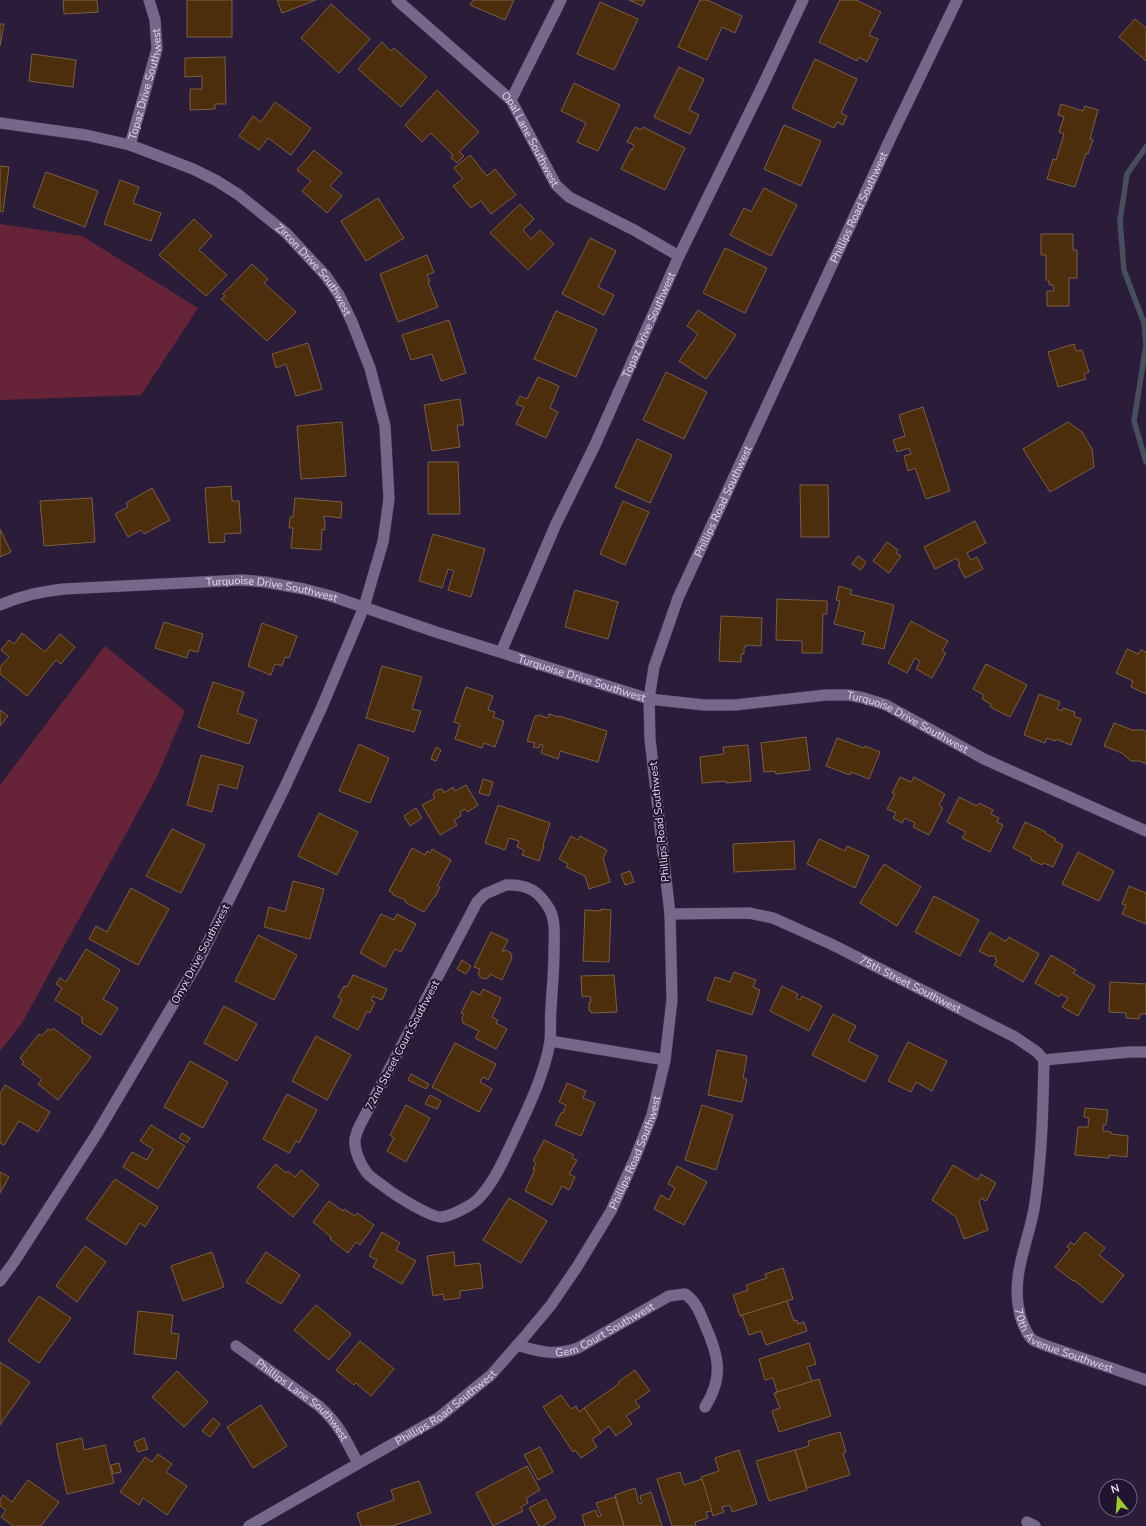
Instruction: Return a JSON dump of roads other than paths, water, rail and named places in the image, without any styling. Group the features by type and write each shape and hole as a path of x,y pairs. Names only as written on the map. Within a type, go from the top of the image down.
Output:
{"street":[{"name":"Topaz Drive Southwest","path":"130,145 157,49 155,20 149,0"},
{"name":"Opal Lane Southwest","path":"398,0 511,100 556,185 560,189 569,197 634,230 678,256"},
{"path":"511,100 561,0"},
{"name":"Topaz Drive Southwest","path":"501,652 556,524 595,444 678,256 762,87 803,0"},
{"name":"Phillips Road Southwest","path":"249,1526 438,1418 491,1375 551,1305 577,1267 611,1212 652,1115 665,1060 672,1000 670,914 665,884 650,739 649,699 654,667 678,598 892,135 957,0"},
{"name":"Zircon Drive Southwest","path":"0,123 86,135 130,145 193,169 217,181 239,195 286,233 326,276 339,294 352,322 370,368 385,426 389,499 383,542 364,607"},
{"name":"Turquoise Drive Southwest","path":"0,605 19,596 64,589 242,580 265,582 304,589 364,607 649,699 735,705 826,695 849,695 886,705 984,759 1146,831"},
{"name":"Onyx Drive Southwest","path":"0,1281 14,1262 96,1135 197,964 301,753 321,710 364,607"},
{"name":"72nd Street Court Southwest","path":"517,884 534,890 550,911 554,920 554,975 550,1009 550,1041 542,1071 532,1099 504,1160 478,1199 462,1210 442,1217 435,1216 400,1198 368,1174 356,1149 355,1139 360,1125 477,902 485,894 499,887 517,884"},
{"name":"75th Street Southwest","path":"670,914 749,913 773,918 831,944 1015,1037 1037,1052 1044,1060"},
{"path":"550,1041 665,1060"},
{"path":"1044,1060 1129,1052 1146,1052"},
{"name":"70th Avenue Southwest","path":"1044,1060 1041,1151 1035,1205 1018,1273 1017,1290 1019,1310 1023,1324 1032,1339 1047,1346 1146,1380"},
{"name":"Gem Court Southwest","path":"517,1345 536,1351 564,1353 578,1348 669,1296 685,1294 698,1307 715,1346 718,1373 715,1386 705,1407"},
{"name":"Phillips Lane Southwest","path":"236,1346 319,1406 331,1417 340,1427 358,1463"}],"waterway":[{"path":"1146,147 1127,174 1120,221 1124,270 1144,323 1146,345 1134,421 1146,462"}]}
